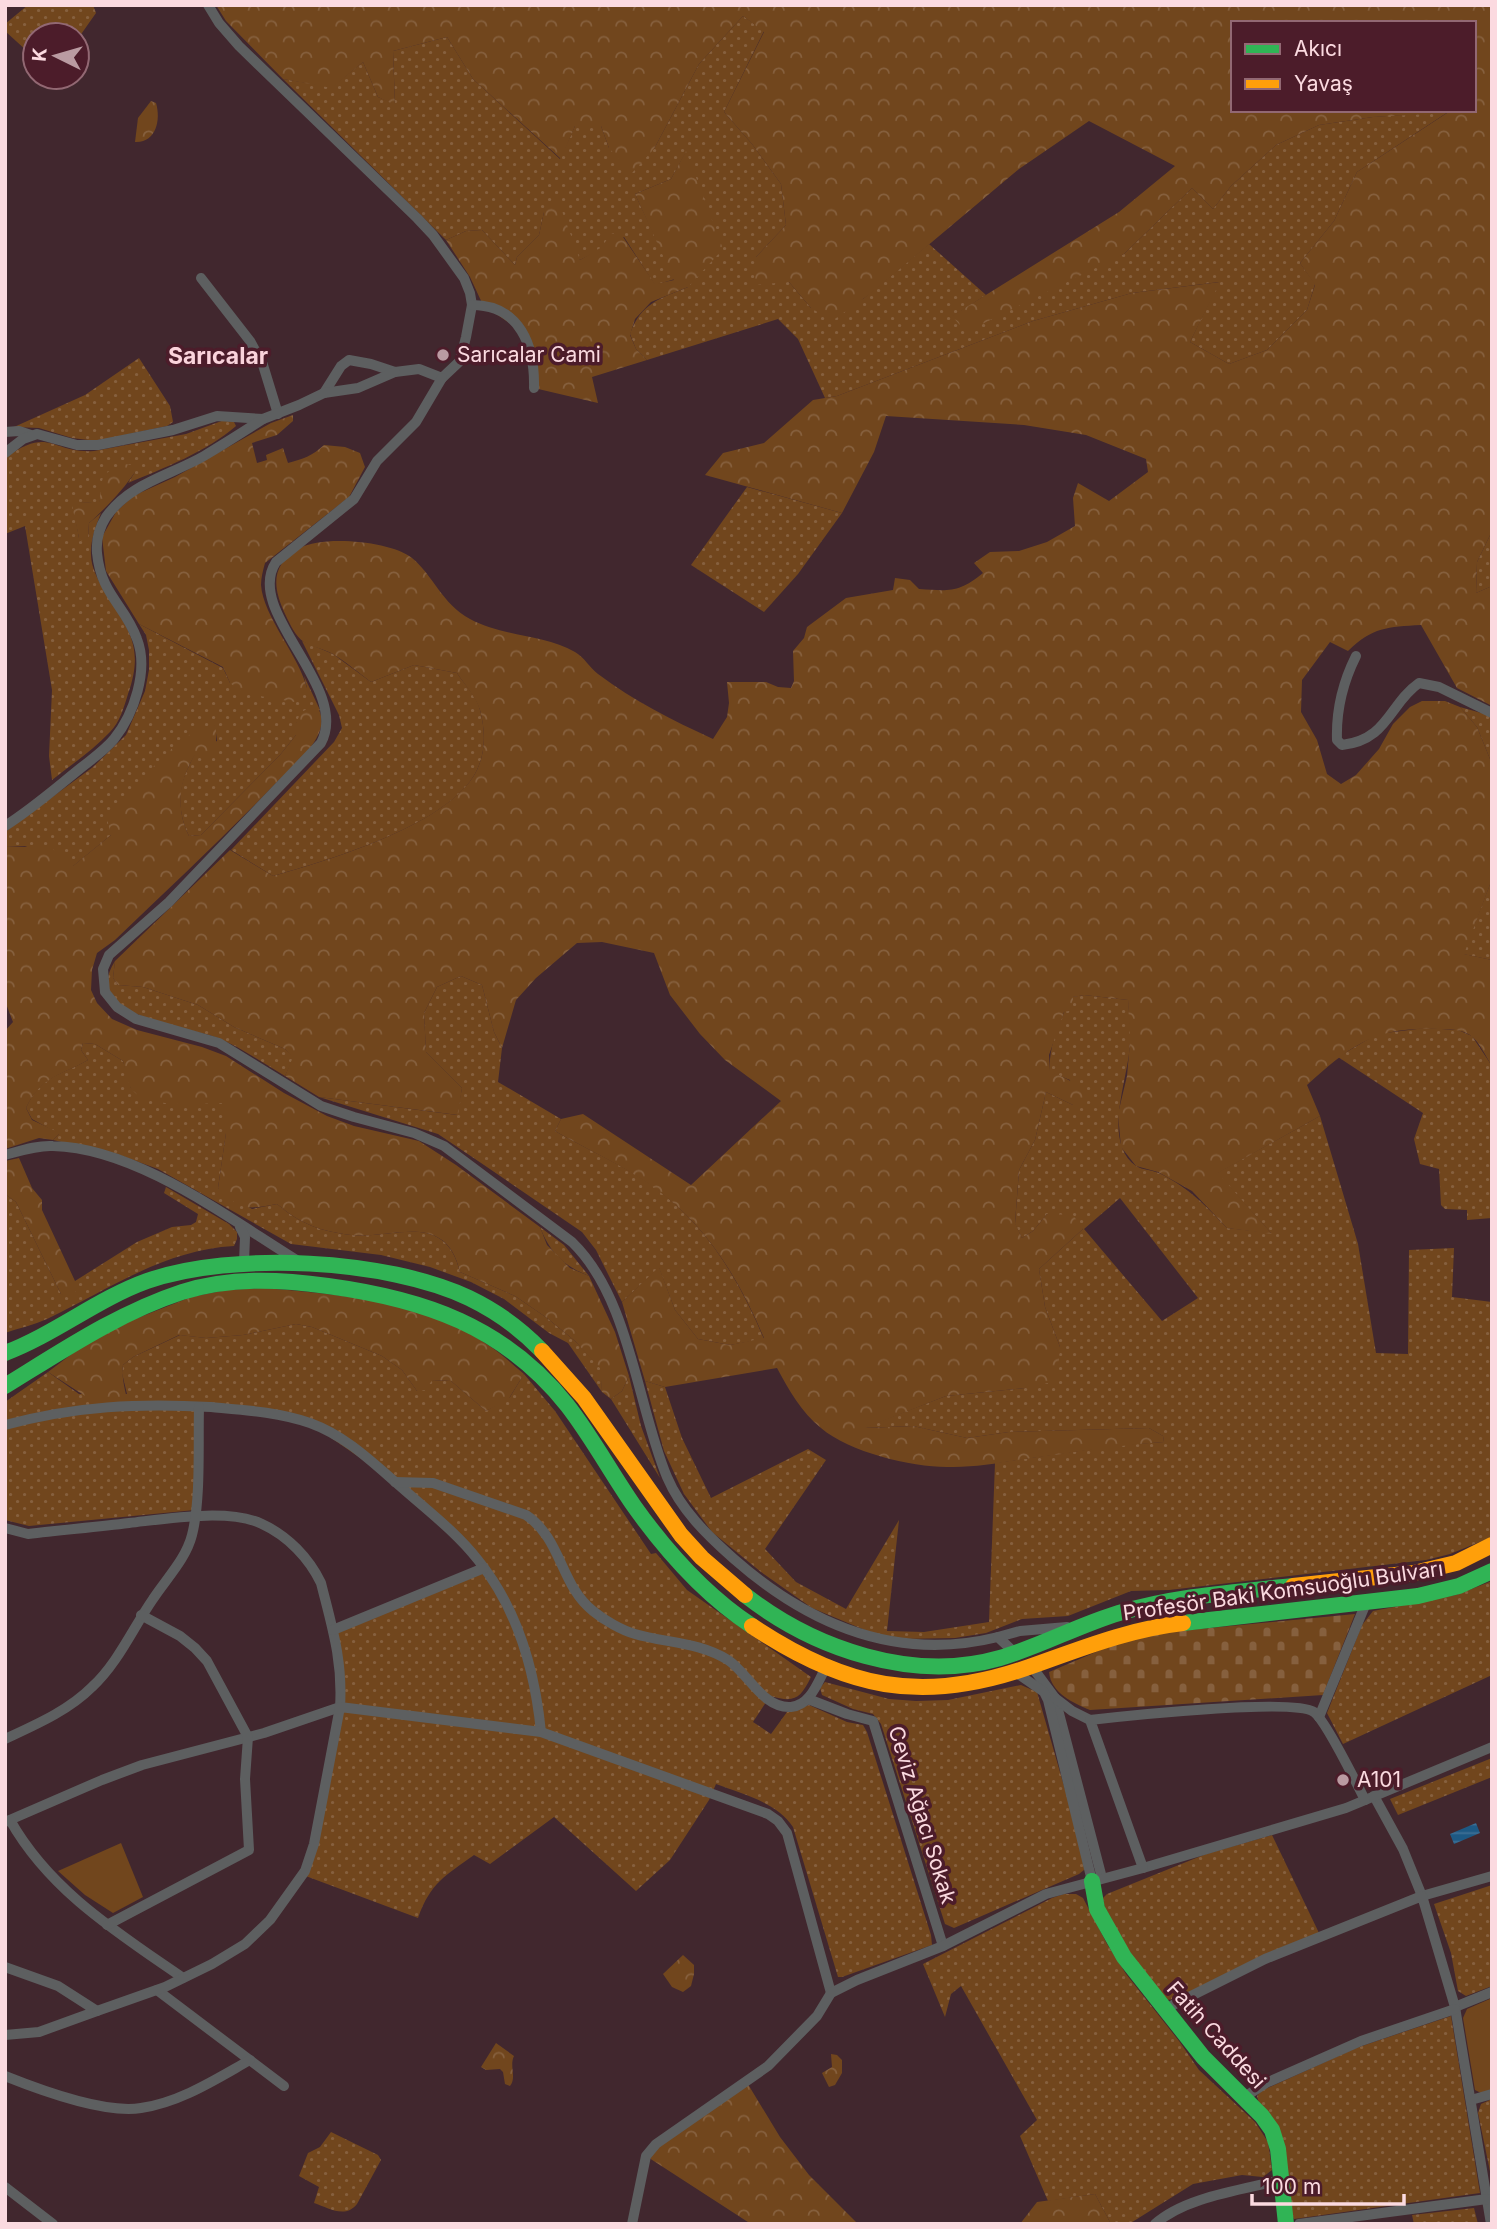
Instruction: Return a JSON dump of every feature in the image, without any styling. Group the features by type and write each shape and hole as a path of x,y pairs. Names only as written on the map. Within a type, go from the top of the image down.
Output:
{"main road":[{"name":"Profesör Baki Komsuoğlu Bulvarı","path":"5,1353 48,1336 142,1284 206,1266 244,1262 303,1263 404,1277 455,1293 504,1319 536,1344 576,1386 659,1507 685,1539 743,1592 799,1630 845,1650 898,1663 946,1666 1006,1656 1087,1624 1159,1603 1415,1573 1456,1563 1492,1545"},
{"name":"Profesör Baki Komsuoğlu Bulvarı","path":"5,1385 123,1315 161,1299 212,1284 252,1280 293,1281 374,1292 428,1305 463,1320 520,1357 572,1414 654,1534 684,1568 754,1626 800,1657 825,1669 861,1681 918,1689 964,1684 1014,1672 1119,1635 1147,1628 1439,1592 1492,1570"},
{"name":"Fatih Caddesi","path":"1097,1879 1097,1909 1130,1966 1210,2066 1244,2098 1272,2130 1278,2148 1286,2224"}],"street":[{"path":"208,5 239,46 433,235 464,278 472,305 460,361 442,378 416,422 377,461 354,499 276,562 271,569 271,597 325,706 328,715 326,735 314,751 169,902 109,955 103,969 105,992 125,1014 219,1044 321,1105 354,1118 432,1139 458,1154 553,1227 588,1260 610,1301 625,1337 651,1434 668,1479 687,1511 712,1539 747,1571 806,1611 845,1630 902,1644 974,1643 1020,1631 1087,1624"},
{"path":"201,278 250,341 263,365 278,414"},
{"path":"472,305 497,308 521,331 532,355 534,388"},
{"path":"324,393 341,366 349,360 395,372"},
{"path":"5,826 112,741 133,702 141,674 140,651 133,631 104,585 96,547 104,520 132,490 202,457 263,419 324,393 358,388 395,372 414,368 442,378"},
{"path":"5,432 19,431 77,445 98,445 173,430 217,416 263,419"},
{"path":"5,453 31,435"},
{"path":"1356,656 1344,680 1341,699 1337,735 1338,743 1342,745 1353,743 1380,729 1419,683 1433,685 1492,713"},
{"path":"5,1155 42,1146 100,1155 175,1184 303,1263"},
{"path":"239,1224 245,1237 244,1262"},
{"path":"5,1425 61,1411 128,1405 199,1407 270,1413 311,1424 355,1447 448,1528 484,1568 503,1596 515,1622 532,1674 541,1732"},
{"path":"5,1739 48,1718 92,1688 115,1659 141,1615 186,1552 192,1536 194,1516 199,1407"},
{"path":"395,1482 433,1483 526,1515 547,1534 574,1588 592,1610 631,1633 693,1644 711,1651 730,1661 767,1698 780,1706 792,1707 808,1699 825,1669"},
{"path":"5,1528 28,1534 194,1516 237,1517 261,1523 294,1546 308,1561 321,1583 340,1660 340,1707 314,1844 305,1871 270,1920 245,1944 157,1990 39,2032 5,2035"},
{"path":"333,1630 484,1568"},
{"path":"1319,1717 1366,1603"},
{"path":"107,1925 249,1850 245,1779 248,1737 207,1661 180,1636 141,1615"},
{"path":"998,1637 1014,1672 1044,1692 1048,1700 1097,1879"},
{"path":"974,1643 1033,1666 1055,1698 1090,1720 1287,1706 1306,1708 1319,1717 1403,1849 1422,1896 1455,2008 1489,2195 1491,2224"},
{"path":"1055,1698 1097,1879"},
{"name":"Ceviz Ağacı Sokak","path":"808,1699 873,1721 943,1946"},
{"path":"183,1978 107,1925 58,1885 8,1821 142,1765 248,1737 340,1707 541,1732 768,1814 778,1821 787,1833 831,1993"},
{"path":"1090,1720 1143,1868"},
{"path":"632,2224 646,2156 656,2144 768,2066 817,2016 831,1993 943,1946 1046,1894 1324,1815 1492,1747"},
{"path":"1165,2009 1265,1959 1422,1896 1492,1876"},
{"path":"5,1967 58,1986 97,2011"},
{"path":"157,1990 284,2086"},
{"path":"1244,2098 1266,2083 1361,2041 1492,1992"},
{"path":"5,2076 77,2101 140,2109 177,2099 250,2060"},
{"path":"1471,2100 1492,2094"},
{"path":"1155,2224 1170,2212 1186,2205 1281,2180"},
{"path":"5,2187 53,2224"},
{"path":"1299,2224 1489,2195"}],"green space":[{"path":"28,5 93,5 96,13 90,21 21,21 21,46 5,31 5,24"},
{"path":"216,5 1492,5 1492,531 1477,562 1476,593 1492,586 1492,706 1457,688 1421,625 1381,630 1365,637 1348,651 1330,642 1302,680 1301,712 1317,740 1327,774 1341,784 1356,775 1379,749 1393,724 1410,707 1422,701 1445,701 1460,707 1477,727 1492,764 1492,879 1464,954 1492,960 1492,1066 1473,1038 1454,1030 1398,1031 1381,1035 1351,1049 1307,1085 1320,1116 1218,1173 1272,1234 1227,1228 1192,1191 1158,1172 1136,1166 1121,1147 1118,1114 1127,1076 1130,1042 1128,1000 1084,995 1073,997 1073,1010 1064,1012 1049,1055 1050,1071 1078,1087 1087,1103 1073,1105 1046,1092 1035,1140 1019,1170 1015,1223 1022,1238 1033,1231 1047,1214 1073,1215 1083,1229 1039,1269 1045,1307 1060,1347 1057,1381 1025,1388 946,1396 865,1428 913,1426 967,1438 1009,1432 1149,1428 1163,1436 1164,1442 979,1466 932,1466 881,1456 833,1437 801,1408 777,1368 665,1387 645,1381 622,1302 659,1267 675,1310 698,1339 730,1345 764,1338 731,1272 718,1252 687,1216 649,1184 555,1131 561,1119 583,1114 691,1185 781,1101 725,1060 700,1034 670,995 654,953 602,942 577,943 536,978 516,1000 502,1048 494,1032 482,985 461,976 437,987 424,1013 426,1052 462,1088 458,1115 319,1097 285,1076 293,1057 285,1049 234,1027 198,1005 143,987 118,985 113,978 115,961 230,850 273,876 324,861 382,839 436,811 457,795 477,769 484,744 482,718 476,700 457,673 414,665 371,682 333,654 307,644 298,637 278,596 276,578 283,562 300,548 340,541 373,544 402,552 419,565 460,613 483,625 563,646 575,652 598,674 625,693 713,739 727,717 727,682 766,682 791,688 794,681 793,651 804,638 807,627 846,598 893,590 895,578 910,580 919,589 946,590 960,587 983,573 974,563 990,552 1019,551 1047,542 1075,526 1073,498 1078,483 1109,501 1148,472 1146,459 1086,435 1024,425 886,416 874,452 842,513 705,475 723,453 764,443 813,400 837,396 1033,321 1132,293 1220,282 1190,342 1229,364 1267,350 1307,310 1315,285 1300,263 1334,221 1357,172 1447,113 1373,117 1319,125 1276,145 1231,186 1213,209 1192,188 1124,254 966,332 952,316 1119,212 1175,166 1089,121 1019,169 870,294 832,321 811,308 789,282 754,285 756,257 786,225 781,184 724,112 764,32 743,16 699,64 654,149 631,174 609,148 601,126 575,126 561,159 473,79 447,37 393,51 395,105 378,97 363,62 332,88 283,79 226,21"},
{"path":"743,16 764,31 724,112 781,184 786,225 756,257 789,282 811,308 863,299 929,244 986,295 953,316 1124,254 1192,188 1213,209 1231,186 1276,145 1319,125 1373,117 1448,112 1357,172 1334,221 1300,263 1315,284 1307,310 1267,350 1229,364 1190,342 1219,282 1132,293 1033,321 837,396 825,398 798,339 778,319 647,360 636,349 630,334 640,315 652,303 688,287 686,152 671,179 635,194 675,279 655,285 624,237 580,260 544,212 539,235 517,257 515,265 482,230 466,231 446,240 283,79 332,87 363,62 378,97 395,104 393,51 447,37 473,79 560,159 575,126 601,126 609,148 654,149 699,64"},
{"path":"151,101 156,103 158,116 155,129 148,139 135,142 138,118"},
{"path":"686,151 723,249 688,287 651,302 635,319 630,335 636,349 647,360 592,377 598,403 534,388 521,331 483,305 470,277 446,240 466,231 482,230 515,265 517,257 539,235 544,212 556,195 580,260 602,247 611,233 623,237 655,284 674,280 635,194 671,179"},
{"path":"139,358 170,406 173,422 167,426 96,441 72,438 39,428 14,427 85,395"},
{"path":"293,415 293,421 277,435 252,443 257,463 267,460 266,455 283,448 288,463 307,457 324,445 345,447 360,453 365,467 349,497 265,563 261,582 263,597 307,688 294,702 243,693 230,683 223,667 139,624 106,571 102,537 116,512 133,496 175,477 271,423"},
{"path":"227,419 236,426 198,451 128,483 135,472 99,502 80,503 76,521 79,538 88,537 89,523 101,513 91,544 92,564 99,582 127,627 135,663 125,704 113,728 52,780 49,756 52,690 25,526 5,534 5,458 32,443 51,443 68,449 94,451 186,434"},
{"path":"124,464 132,465 135,472 114,499 89,523 88,537 82,541 72,505 99,502 103,478 109,471"},
{"path":"747,487 842,513 798,574 764,612 691,565"},
{"path":"1492,531 1492,586 1476,593 1477,562"},
{"path":"139,624 223,668 230,683 307,688 304,676 320,710 296,723 296,735 280,755 201,835 189,836 181,810 182,783 197,751 217,741 215,725 111,835 72,867 25,846 5,846 5,832 93,767 126,735 145,691 149,670 146,635"},
{"path":"302,641 333,654 371,682 414,665 457,673 478,705 484,744 473,777 458,795 436,811 410,826 352,851 273,876 231,850 334,742 342,728 339,715"},
{"path":"316,705 321,723 310,748 115,940 97,953 92,970 91,990 97,1003 112,1019 137,1030 226,1056 284,1093 327,1116 354,1126 419,1141 540,1227 547,1245 570,1268 589,1276 615,1332 629,1376 622,1391 611,1399 602,1392 600,1368 575,1341 515,1296 460,1272 453,1253 443,1241 430,1234 400,1232 351,1235 320,1229 303,1222 277,1204 251,1207 232,1201 218,1188 226,1133 226,1103 174,1104 148,1100 131,1088 123,1061 95,1044 83,1043 81,1050 88,1060 46,1083 32,1097 26,1108 32,1120 60,1133 53,1140 39,1138 5,1149 5,1031 13,1022 5,1001 5,846 52,848 73,866 111,835 107,819 157,763 188,736 216,725 216,754 204,757 200,748 188,768 181,790 184,825 189,836 201,835 280,755 296,735 296,723 301,712"},
{"path":"1460,707 1492,716 1492,764 1477,727"},
{"path":"1492,879 1492,960 1463,954"},
{"path":"115,961 113,978 118,985 143,987 198,1005 234,1027 285,1049 294,1057 285,1076 218,1038 163,1023 124,1007 112,995 108,980"},
{"path":"461,976 482,985 494,1032 502,1048 498,1082 561,1119 555,1131 639,1177 670,1199 718,1253 743,1294 764,1339 730,1345 698,1339 675,1310 659,1268 622,1302 596,1250 582,1232 484,1165 438,1134 319,1097 457,1115 462,1088 426,1052 424,1013 437,987"},
{"path":"1084,995 1128,1000 1129,1057 1118,1125 1120,1141 1126,1155 1136,1166 1158,1173 1189,1192 1227,1228 1271,1233 1217,1173 1320,1116 1358,1244 1376,1353 1408,1354 1409,1250 1454,1248 1452,1297 1492,1302 1492,1537 1450,1554 1426,1560 1169,1590 1131,1591 1068,1616 1022,1619 986,1633 955,1638 901,1639 872,1633 812,1608 761,1572 712,1532 684,1494 664,1451 645,1381 665,1387 682,1438 711,1498 808,1449 826,1460 765,1549 796,1582 846,1609 899,1520 887,1631 924,1632 989,1622 995,1463 1120,1445 1164,1442 1163,1436 1149,1428 1009,1432 967,1438 913,1426 863,1428 946,1396 1025,1388 1060,1347 1045,1307 1039,1269 1083,1229 1047,1214 1033,1231 1022,1238 1015,1224 1019,1170 1035,1140 1046,1092 1073,1105 1070,1080 1050,1072 1056,1033 1072,997","holes":["1120,1198 1198,1298 1162,1321 1084,1229"]},
{"path":"1425,1028 1458,1030 1472,1036 1492,1066 1492,1218 1467,1220 1467,1210 1445,1209 1441,1205 1439,1169 1420,1164 1414,1139 1423,1113 1338,1057 1377,1034"},
{"path":"83,1043 95,1044 123,1061 131,1088 203,1103 226,1103 226,1133 218,1188 252,1209 277,1204 303,1222 329,1231 351,1235 400,1232 430,1234 443,1241 453,1253 460,1272 515,1296 575,1341 601,1368 602,1392 568,1343 549,1333 504,1299 471,1282 430,1267 381,1255 291,1244 158,1169 122,1156 53,1140 59,1134 32,1119 26,1108 45,1083 88,1060 81,1050"},
{"path":"19,1158 32,1188 42,1200 42,1210 75,1281 75,1295 71,1299 61,1294 16,1202 5,1194 5,1161"},
{"path":"166,1187 229,1224 237,1232 234,1246 208,1249 160,1263 47,1319 5,1333 5,1194 16,1202 61,1294 75,1295 75,1281 137,1242 172,1227 196,1222 198,1214 164,1193"},
{"path":"540,1227 564,1245 589,1276 559,1258"},
{"path":"264,1288 382,1302 439,1319 466,1331 524,1374 508,1400 486,1411 451,1381 432,1380 426,1390 417,1391 402,1370 382,1356 312,1327 296,1324 243,1335 206,1338 179,1335 133,1357 123,1365 128,1405 102,1407 48,1372 81,1347 120,1325 191,1297 227,1290"},
{"path":"296,1324 312,1327 382,1356 402,1370 417,1391 431,1380 451,1381 486,1411 510,1397 524,1374 555,1411 651,1554 656,1553 687,1590 811,1677 796,1697 785,1699 770,1696 753,1722 771,1734 787,1712 809,1705 847,1722 863,1725 932,1945 838,1977 793,1827 786,1818 768,1805 716,1784 709,1800 670,1860 636,1891 554,1817 490,1864 474,1855 455,1869 434,1888 418,1918 303,1875 340,1707 333,1630 483,1568 395,1482 311,1424 200,1407 195,1510 29,1526 5,1520 5,1402 48,1372 79,1394 127,1394 123,1365 133,1357 180,1335 206,1338 243,1335"},
{"path":"629,1376 641,1426 660,1478 611,1399 622,1391"},
{"path":"1492,1581 1492,1675 1343,1744 1327,1713 1362,1625 1373,1611 1456,1595"},
{"path":"1355,1614 1323,1695 1090,1710 1058,1691 1049,1672 1135,1638 1168,1632"},
{"path":"825,1682 889,1699 916,1701 948,1700 1021,1685 1037,1692 1085,1859 1084,1870 954,1928 945,1924 881,1724 873,1714 853,1709 822,1695 820,1688"},
{"path":"1492,1758 1492,1777 1398,1815 1390,1799"},
{"path":"1272,1835 1319,1933 1167,2000 1152,1987 1106,1915 1103,1898 1107,1894 1206,1854"},
{"path":"121,1843 143,1897 113,1913 85,1895 58,1871"},
{"path":"1492,1885 1492,1986 1466,1996 1458,1991 1451,1953 1434,1904"},
{"path":"1064,1894 1076,1894 1083,1898 1126,1974 1199,2070 1255,2122 1268,2142 1272,2170 1263,2177 1242,2175 1193,2184 1129,2224 1111,2224 1095,2194 1048,2201 1020,2136 1037,2120 961,1986 951,1994 945,2017 923,1964"},
{"path":"683,1955 694,1965 694,1974 691,1986 683,1992 672,1987 663,1974"},
{"path":"1492,1998 1492,2090 1481,2093 1475,2090 1463,2018 1467,2009"},
{"path":"1451,2016 1480,2193 1294,2219 1289,2211 1257,2096 1261,2091 1356,2048"},
{"path":"496,2043 514,2056 510,2086 505,2084 500,2069 486,2070 481,2067"},
{"path":"831,2054 842,2060 842,2073 835,2085 829,2087 822,2073 832,2067"},
{"path":"746,2081 780,2137 809,2175 858,2224 751,2224 646,2156"},
{"path":"1492,2099 1492,2181 1478,2113 1481,2104"},
{"path":"331,2132 378,2155 381,2160 357,2204 342,2212 314,2203 319,2187 299,2176 308,2153 320,2147"},
{"path":"1095,2194 1111,2224 1020,2224 1037,2202"},
{"path":"1474,2208 1478,2224 1414,2224 1412,2215"}],"water":[{"path":"1476,1823 1480,1833 1454,1844 1450,1834"}],"traffic: fast":[{"path":"5,1353 147,1281 182,1272 265,1263 354,1268 435,1285 489,1309 517,1328 542,1351"},
{"path":"5,1386 135,1311 200,1287 254,1281 309,1284 397,1299 429,1309 489,1336 517,1355 543,1378 576,1417 634,1506 659,1539 718,1601 752,1626"},
{"path":"1183,1623 1418,1596 1459,1586 1492,1571"},
{"path":"745,1595 772,1614 833,1645 899,1663 933,1666 967,1665 1000,1658 1104,1618 1162,1602 1293,1586"},
{"path":"1092,1881 1097,1909 1124,1957 1203,2057 1262,2116 1272,2130 1278,2149 1286,2224"}],"traffic: slow":[{"path":"542,1351 584,1398 681,1535 702,1558 745,1595"},
{"path":"1293,1586 1414,1573 1456,1563 1492,1545"},
{"path":"752,1626 819,1664 885,1684 918,1687 990,1679 1124,1635 1183,1623"}],"place":[{"name":"Sarıcalar Cami","path":"443,355"},
{"name":"A101","path":"1343,1780"}],"district":[{"name":"Sarıcalar","path":"218,356"}]}
